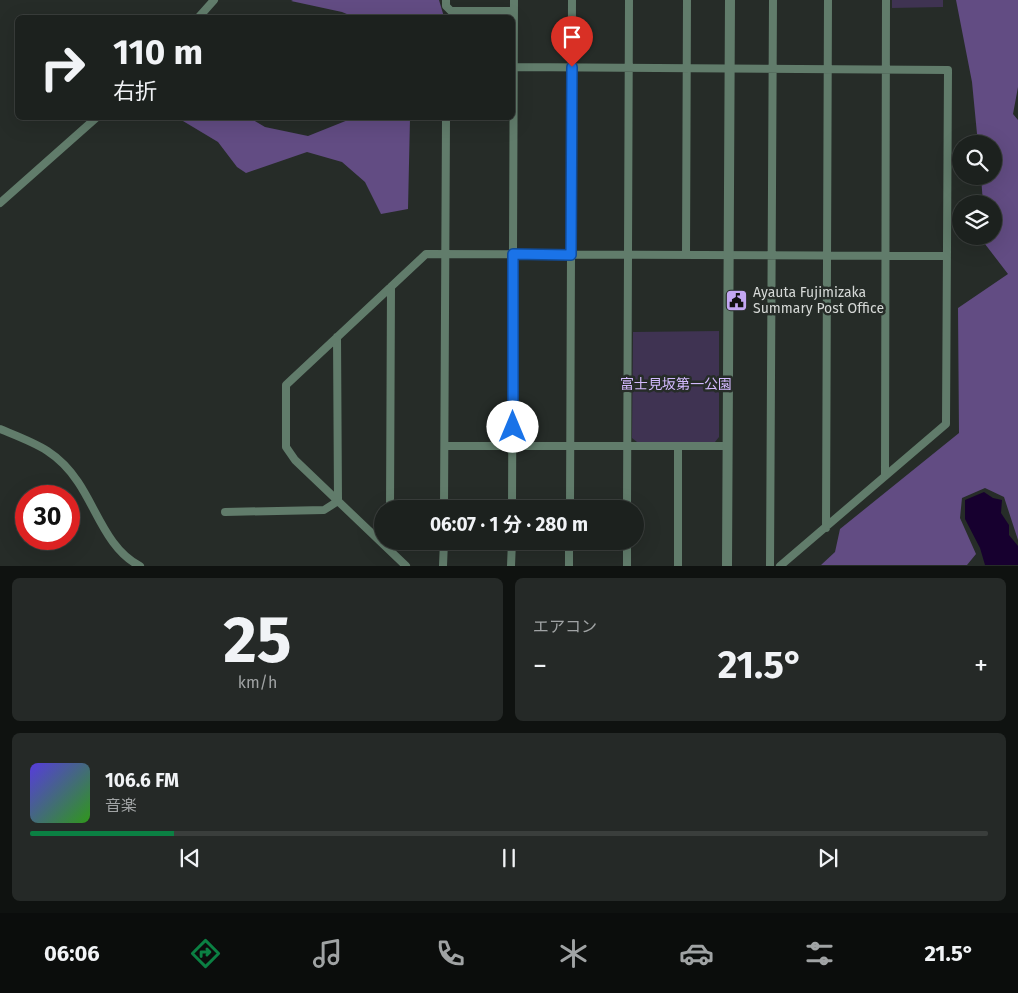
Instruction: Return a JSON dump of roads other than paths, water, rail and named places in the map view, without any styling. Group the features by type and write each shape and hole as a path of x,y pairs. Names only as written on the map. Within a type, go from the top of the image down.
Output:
{"street":[{"path":"201,15 214,0"},
{"path":"446,0 446,6 451,11 514,11"},
{"path":"514,0 514,15"},
{"path":"570,500 572,0"},
{"path":"627,500 629,0"},
{"path":"686,255 688,0"},
{"path":"727,566 730,0"},
{"path":"770,566 773,0"},
{"path":"826,528 828,0"},
{"path":"885,476 886,0"},
{"path":"515,67 948,70 946,424 780,566"},
{"path":"0,204 94,120"},
{"path":"444,500 446,120"},
{"path":"512,500 513,120"},
{"path":"374,532 295,460 286,447 286,384 426,254 946,256"},
{"path":"390,287 390,500"},
{"path":"337,336 338,501"},
{"path":"0,429 40,446 56,457 78,482 109,535 123,554 140,566"},
{"path":"444,446 728,446"},
{"path":"678,446 678,566"},
{"path":"225,512 324,510 338,501"},
{"path":"393,550 406,566"},
{"path":"443,566 444,550"},
{"path":"511,566 512,550"},
{"path":"569,550 569,566"},
{"path":"627,550 627,566"}],"place":[{"name":"Ayauta Fujimizaka Summary Post Office","path":"737,300"}],"park label":[{"name":"富士見坂第一公園","path":"676,384"}]}
